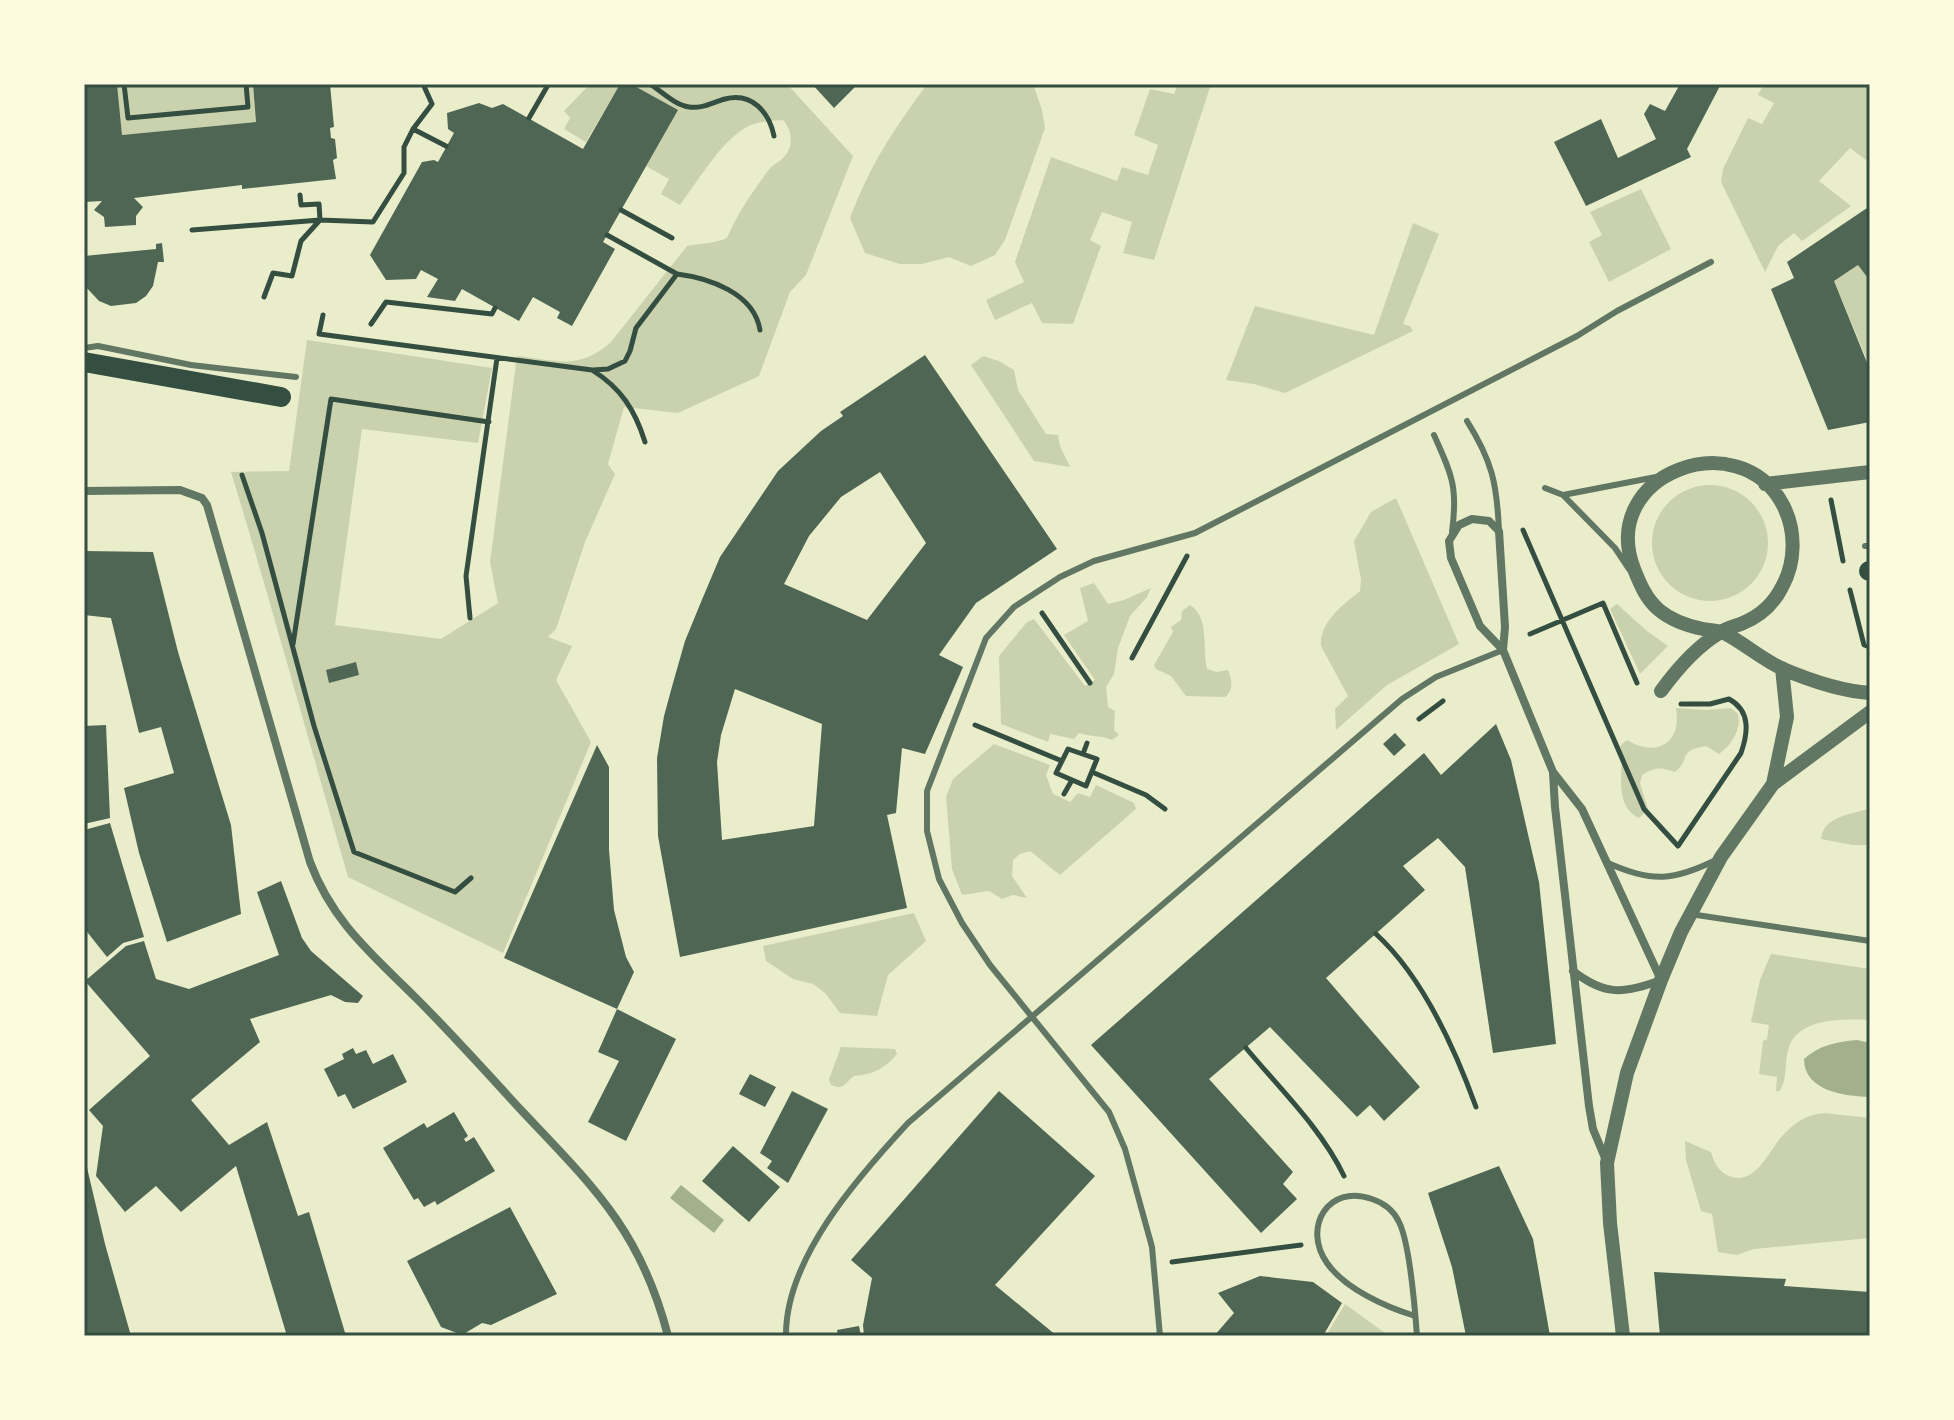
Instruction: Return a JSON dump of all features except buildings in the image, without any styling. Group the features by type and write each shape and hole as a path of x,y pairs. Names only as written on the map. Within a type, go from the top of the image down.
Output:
{"main road":[{"path":"84,362 281,397"}],"street":[{"path":"1661,691 1674,673 1722,631 1752,619 1762,611 1781,590 1789,571 1792,530 1780,499 1765,484 1739,468 1725,464 1695,464 1663,476 1645,493 1635,509 1629,544 1640,585 1651,601 1668,616 1693,627 1722,631 1782,668 1851,691 1870,693"},
{"path":"1765,484 1870,472"},
{"path":"84,491 180,490 195,494 207,505 306,851 328,904 599,1193 635,1247 668,1336"},
{"path":"1503,650 1505,627 1499,531 1489,521 1472,519 1459,525 1452,534 1449,541 1451,558 1480,626 1503,650 1553,772 1582,809 1661,980"},
{"path":"1773,784 1787,717 1782,668"},
{"path":"1623,1336 1610,1223 1607,1163 1627,1073 1661,980 1690,914 1721,857 1773,784 1870,712"},
{"path":"1553,772 1589,1106 1593,1129 1607,1163"},
{"path":"1573,971 1597,987 1612,991 1629,990 1661,980"}],"lane":[{"path":"1160,1336 1152,1247 1125,1149 1109,1112 1000,977 962,923 939,879 927,831 927,791 986,638 1030,595 1094,561 1195,533 1577,336 1617,311 1711,262"},
{"path":"84,348 98,346 191,365 296,377"},
{"path":"1467,421 1493,471 1499,531"},
{"path":"1434,435 1453,478 1452,534"},
{"path":"1563,495 1663,476"},
{"path":"1545,488 1563,495 1615,548 1640,585"},
{"path":"786,1336 786,1311 792,1290 815,1242 872,1163 927,1105 1402,699 1436,677 1503,650"},
{"path":"1608,863 1646,878 1683,873 1721,857"},
{"path":"1690,914 1870,941"},
{"path":"1415,1316 1369,1296 1326,1263 1318,1244 1317,1225 1322,1212 1337,1199 1350,1196 1369,1198 1385,1204 1400,1222 1415,1316 1417,1336"}],"path":[{"path":"124,84 128,118 248,107 246,84"},
{"path":"192,230 320,220 373,222 404,173 404,147 413,129 432,104 423,84"},
{"path":"529,118 548,85 552,84"},
{"path":"650,84 681,105 690,107 710,105 727,98 753,101 765,111 774,136"},
{"path":"413,129 446,146"},
{"path":"264,297 273,273 292,276 301,241 320,220 319,204 301,205 300,195"},
{"path":"621,210 672,238"},
{"path":"607,235 677,274 700,277 742,298 755,313 760,330"},
{"path":"323,315 319,334 592,370 608,369 625,361 636,328 677,274"},
{"path":"371,324 386,302 492,314 495,308"},
{"path":"470,618 466,576 497,358"},
{"path":"592,370 614,386 631,405 645,442"},
{"path":"293,647 331,399 489,422"},
{"path":"242,475 262,533 314,726 354,852 455,892 471,878"},
{"path":"1829,495 1838,538"},
{"path":"1522,529 1644,809 1678,846"},
{"path":"1132,658 1193,544"},
{"path":"1030,595 1090,683"},
{"path":"1530,634 1560,622"},
{"path":"956,716 1062,761"},
{"path":"1083,754 1087,743"},
{"path":"1068,749 1097,759 1086,786 1056,773 1062,761 1068,749"},
{"path":"1092,772 1146,795 1165,809"},
{"path":"1064,794 1072,780"},
{"path":"1376,934 1404,965 1427,1001 1465,1077 1476,1107"},
{"path":"1246,1048 1333,1155 1350,1196"},
{"path":"1154,1264 1318,1244"}],"shaded area":[{"path":"117,84 253,84 256,122 122,135"},
{"path":"590,84 620,84 586,142 564,129 570,118 564,111"},
{"path":"631,84 787,84 853,156 806,275 790,292 759,376 678,413 624,407 608,464 615,474 585,542 556,629 548,637 572,646 556,680 591,742 503,953 348,877 231,472 289,471 307,340 492,368 478,443 362,429 335,625 441,639 498,603 490,562 517,356 577,360 588,357 611,342 687,246 727,238 750,196 770,169 784,157 790,145 790,134 783,120 751,125 721,149 680,205 661,194 669,179 646,166 677,110"},
{"path":"927,84 1033,84 1042,110 1045,128 1005,240 995,255 971,266 949,257 922,264 900,264 865,253 850,218 884,148"},
{"path":"1178,84 1211,84 1154,260 1123,253 1132,222 1102,212 1090,240 1101,246 1073,324 1042,323 1032,303 995,320 986,300 1024,282 1015,262 1051,157 1117,181 1122,167 1148,175 1158,145 1134,135 1150,89 1174,94"},
{"path":"1764,84 1870,84 1870,163 1850,148 1819,181 1851,206 1802,241 1794,233 1778,246 1765,272 1721,182 1723,169 1748,118 1762,124 1774,103 1758,95"},
{"path":"1641,189 1671,249 1609,282 1589,242 1602,235 1590,212"},
{"path":"1413,223 1439,234 1403,324 1413,331 1285,393 1226,380 1255,306 1374,335"},
{"path":"1858,265 1870,281 1870,367 1834,281"},
{"path":"983,356 1014,370 1018,390 1046,434 1058,435 1070,467 1034,461 971,365"},
{"path":"1710,485 1732,489 1751,502 1764,521 1768,543 1764,565 1751,584 1732,597 1710,601 1688,597 1669,584 1656,565 1652,543 1656,521 1669,502 1688,489"},
{"path":"1396,498 1459,644 1387,685 1336,730 1335,709 1348,696 1321,646 1321,637 1328,621 1360,591 1354,541 1371,512"},
{"path":"1094,583 1108,604 1151,588 1130,616 1118,648 1114,674 1106,687 1108,707 1115,711 1114,730 1119,735 1112,740 1079,733 1074,739 1050,734 1048,742 1001,724 999,656 1027,622 1034,619 1085,686 1095,680 1064,635 1088,621 1080,588"},
{"path":"1617,604 1668,646 1640,674 1610,609"},
{"path":"1190,605 1203,625 1207,669 1217,672 1228,670 1231,688 1225,697 1186,696 1171,676 1154,665 1173,632 1171,627 1181,620 1182,611"},
{"path":"1676,708 1731,708 1738,714 1737,731 1719,754 1706,746 1697,748 1687,753 1675,772 1659,769 1642,775 1640,783 1648,809 1639,818 1631,812 1622,796 1620,746 1627,740 1648,748 1665,744 1675,730"},
{"path":"994,744 1050,765 1046,775 1053,794 1070,802 1078,793 1090,797 1096,785 1134,803 1136,809 1060,875 1030,851 1020,854 1013,860 1012,876 1027,898 1013,895 1002,899 989,891 962,895 952,869 946,797 953,779"},
{"path":"1870,808 1870,845 1821,839 1823,831 1833,820"},
{"path":"914,913 926,941 888,975 877,1016 840,1013 825,993 813,984 793,979 766,961 763,946"},
{"path":"1771,954 1870,969 1870,1020 1824,1022 1802,1030 1789,1047 1780,1091 1776,1091 1777,1077 1759,1074 1763,1041 1767,1039 1769,1025 1751,1022 1760,980"},
{"path":"1857,1040 1870,1043 1870,1097 1827,1090 1811,1078 1804,1059 1829,1045"},
{"path":"841,1047 895,1049 897,1054 878,1070 854,1076 839,1087 831,1085 829,1079"},
{"path":"1824,1113 1870,1118 1870,1238 1754,1249 1737,1255 1718,1252 1712,1214 1701,1211 1686,1160 1685,1141 1711,1152 1722,1172 1739,1178 1755,1171 1794,1125 1807,1117"},
{"path":"681,1185 724,1220 714,1233 670,1198"},
{"path":"1345,1304 1389,1336 1329,1336 1327,1334"}]}
